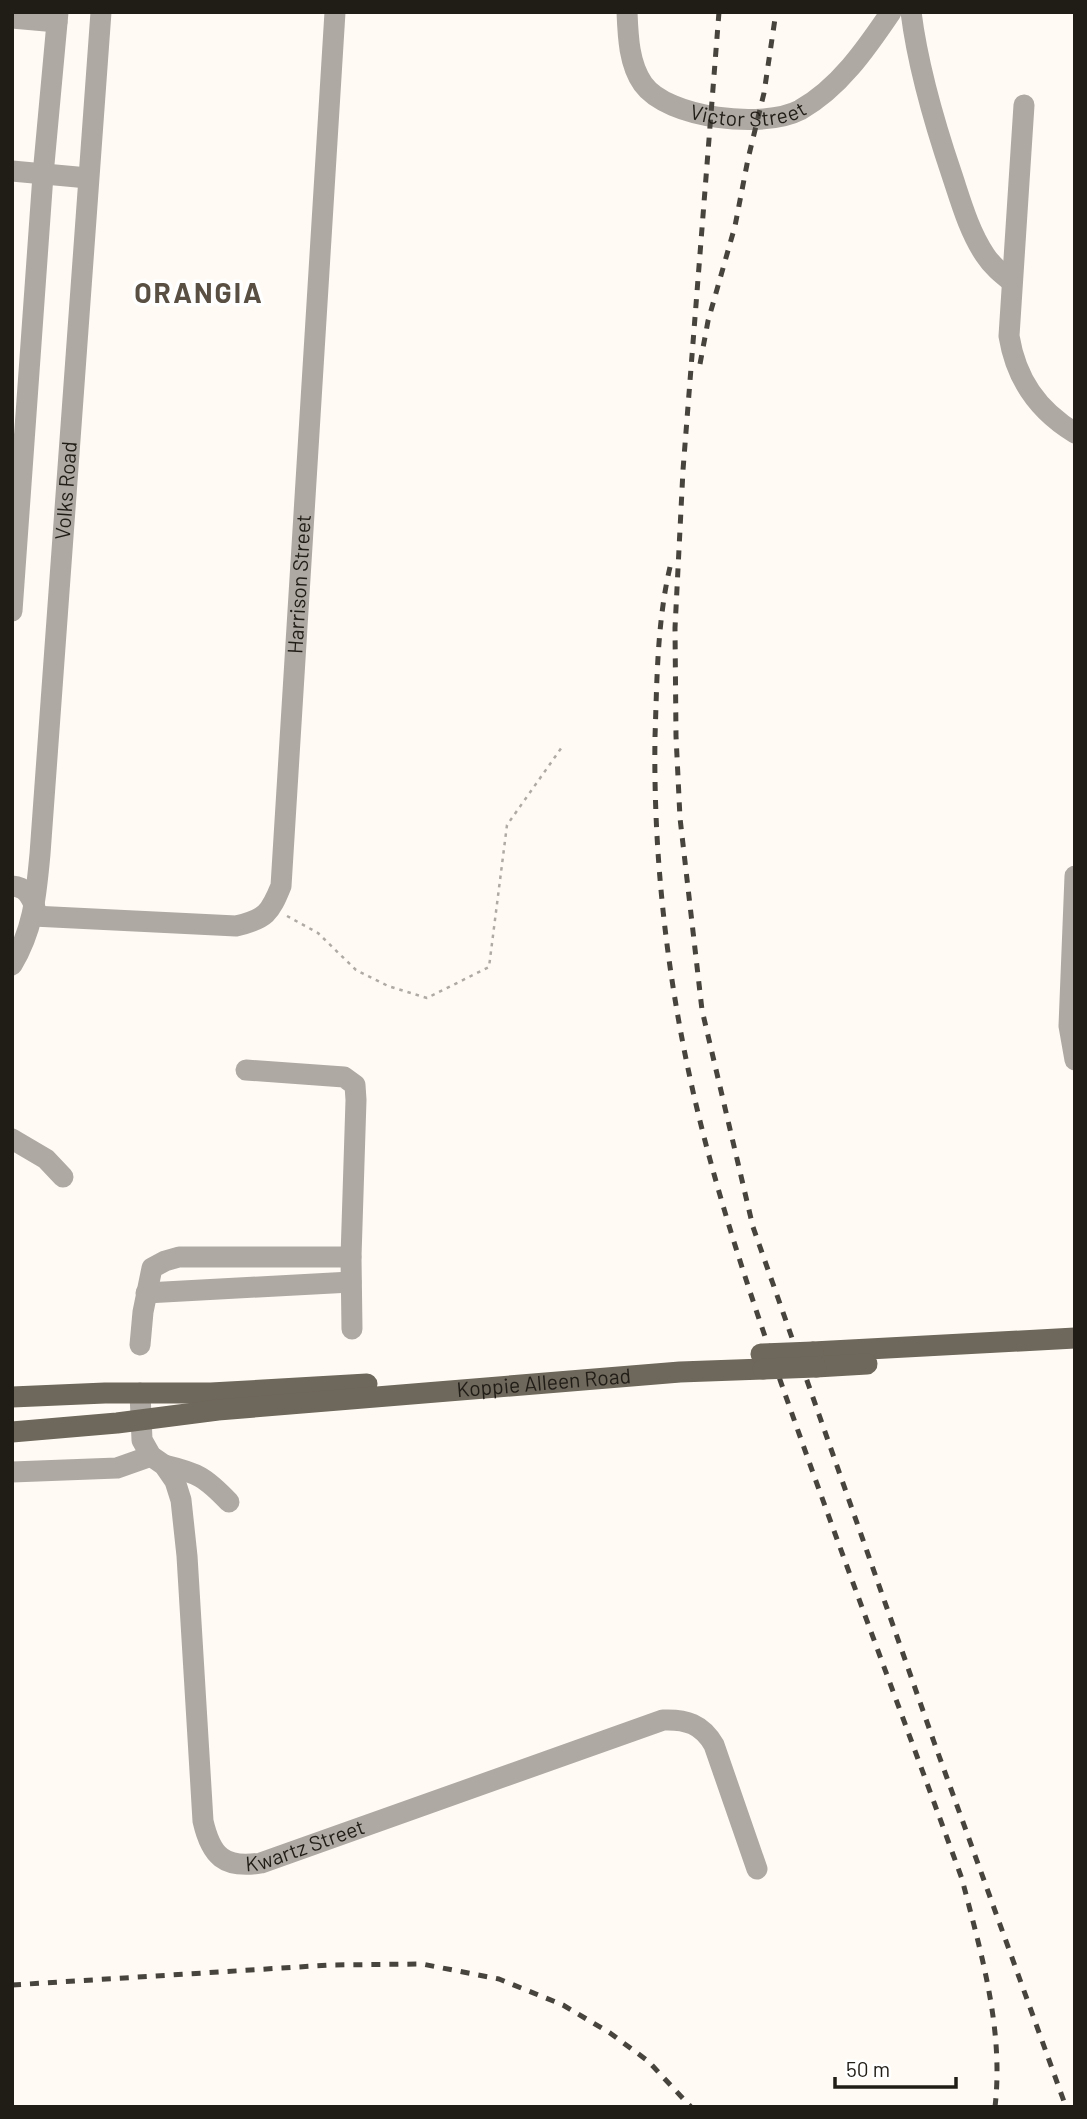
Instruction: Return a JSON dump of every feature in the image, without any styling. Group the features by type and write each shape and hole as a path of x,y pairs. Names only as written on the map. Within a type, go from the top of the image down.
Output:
{"main road":[{"name":"Koppie Alleen Road","path":"815,1359 1075,1338"},
{"name":"Koppie Alleen Road","path":"12,1396 211,1393 450,1379 605,1364 1075,1351"},
{"name":"Koppie Alleen Road","path":"12,1432 218,1410 680,1372 762,1361"}],"street":[{"name":"Volks Road","path":"16,955 34,911 101,12"},
{"name":"Harrison Street","path":"272,908 281,886 335,12"},
{"name":"Victor Street","path":"627,12 632,63 644,86 681,110 758,118 778,117 797,111 816,99 857,61 891,12"},
{"path":"911,12 928,101 964,213 986,257 1012,282"},
{"path":"12,18 57,17 18,442 12,611"},
{"path":"1024,105 1009,336 1023,382 1037,403 1059,424 1075,433"},
{"path":"12,171 88,178"},
{"path":"1075,876 1069,1026 1075,1060"},
{"path":"12,886 21,887 27,892 34,911 236,926 255,921 272,908"},
{"path":"246,1070 344,1077 355,1085 352,1329"},
{"path":"12,1139 46,1159 63,1177"},
{"path":"140,1346 146,1293 152,1268 165,1261 179,1257 351,1257"},
{"path":"146,1293 351,1282"},
{"name":"Kwartz Street","path":"140,1393 142,1440 175,1481 181,1500 187,1556 203,1821 208,1842 224,1859 235,1864 261,1863 663,1720 675,1719 685,1720 701,1728 714,1745 757,1869"},
{"path":"12,1472 117,1468 158,1460 204,1477 229,1502"}],"path":[{"path":"272,908 318,933 356,970 388,986 427,998 489,967 507,825 562,747"}],"railway":[{"path":"719,12 683,470 675,628 680,818 702,1010 753,1227 1066,2107"},
{"path":"700,364 708,321 735,226 764,93 776,12"},
{"path":"670,567 662,609 657,673 655,784 665,928 688,1071 721,1199 760,1321 962,1879 994,2020 997,2078 995,2107"},
{"path":"12,1985 330,1965 422,1964 499,1979 563,2005 610,2033 648,2061 691,2107"}],"district":[{"name":"ORANGIA","path":"199,293"}]}
